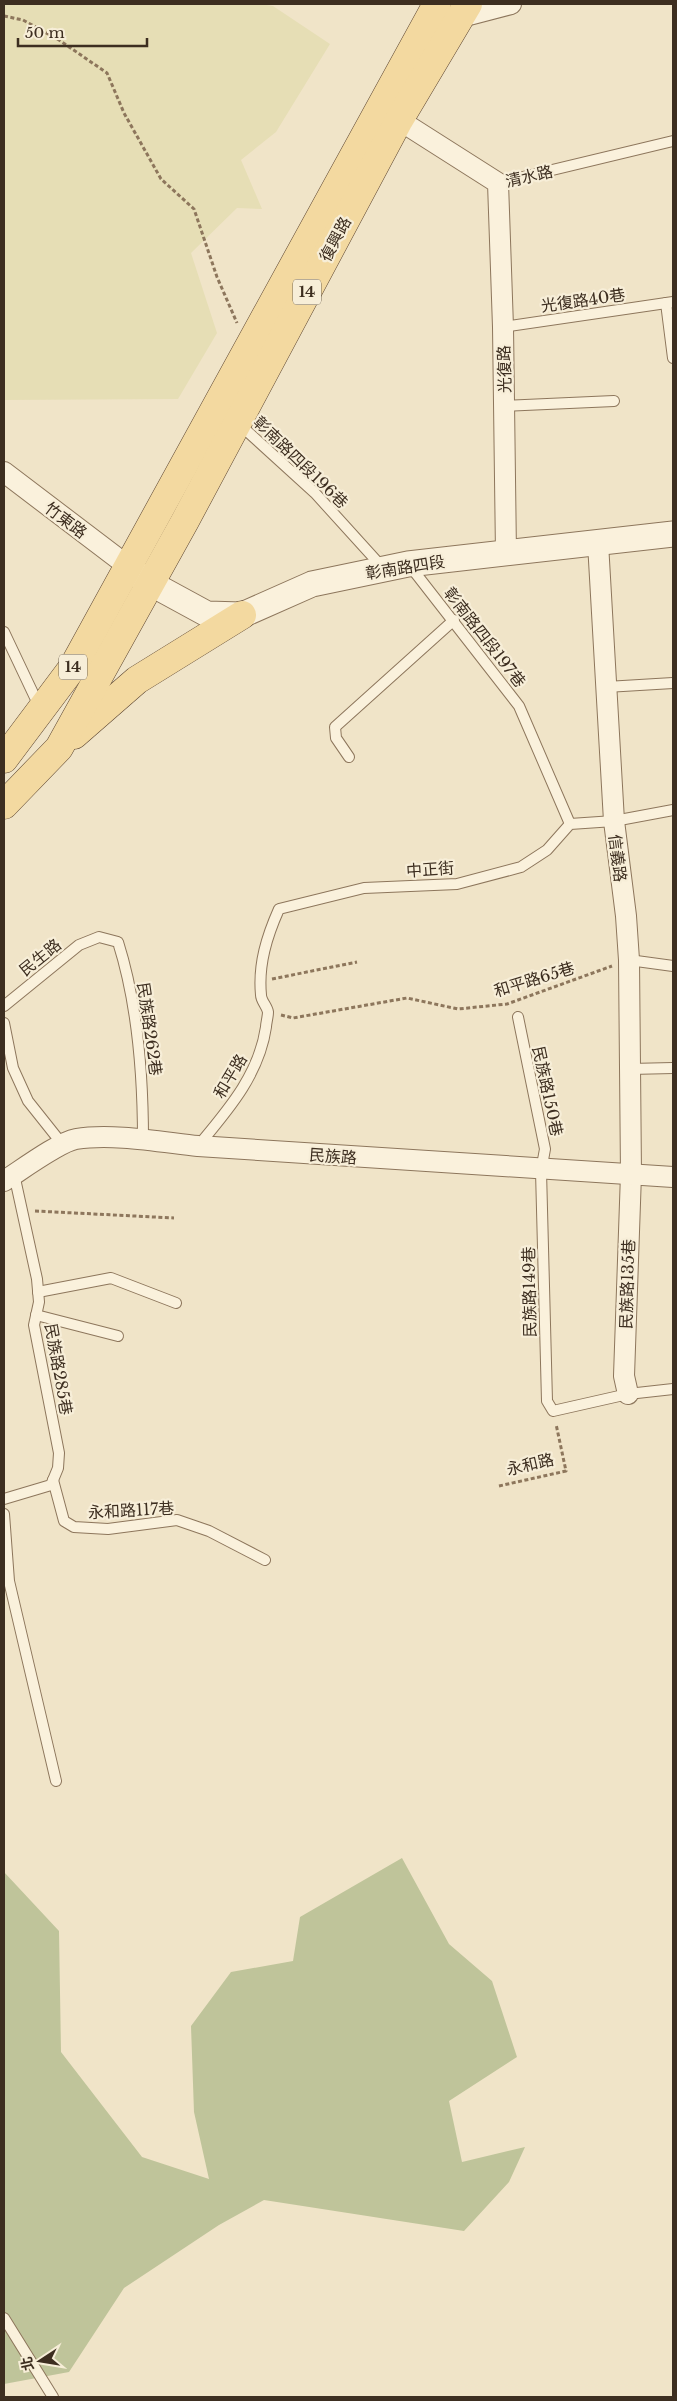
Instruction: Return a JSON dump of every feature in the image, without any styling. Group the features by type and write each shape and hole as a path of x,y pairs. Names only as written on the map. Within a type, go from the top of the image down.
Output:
{"main road":[{"name":"復興路","path":"140,575 247,347 437,4"},
{"name":"復興路","path":"140,575 237,422 399,120 464,10"},
{"name":"14","path":"4,759 140,575"},
{"name":"14","path":"4,805 59,748 140,575"},
{"path":"59,748 137,680 242,615"}],"street":[{"path":"464,10 511,4"},
{"name":"清水路","path":"399,120 498,183"},
{"name":"光復路","path":"498,183 503,327 506,554"},
{"name":"竹東路","path":"4,472 140,575"},
{"name":"彰南路四段","path":"140,575 207,614 242,615 312,584 408,564 673,534"},
{"name":"信義路","path":"598,543 614,821 626,916 629,960 631,1174"},
{"name":"民族路","path":"9,1178 34,1161 75,1139 143,1140 198,1146 673,1178"},
{"name":"民族路135巷","path":"628,1394 624,1376 631,1174"}],"lane":[{"name":"清水路","path":"498,183 673,141"},
{"name":"光復路40巷","path":"503,327 670,303"},
{"path":"670,303 673,358"},
{"path":"504,406 614,401"},
{"name":"彰南路四段196巷","path":"237,422 315,493 384,569"},
{"name":"彰南路四段197巷","path":"408,564 454,620 519,706 570,824"},
{"path":"349,757 336,738 335,727 454,620"},
{"path":"4,632 41,709"},
{"path":"606,687 673,682"},
{"path":"570,824 614,821 673,810"},
{"name":"中正街","path":"268,1011 261,997 260,981 266,939 279,909 364,888 457,884 521,867 547,850 570,824"},
{"name":"民生路","path":"4,1006 79,945 99,937"},
{"name":"民族路262巷","path":"99,937 118,942 127,970 143,1082 143,1140"},
{"path":"629,960 673,966"},
{"name":"和平路","path":"198,1146 223,1117 249,1080 263,1048 268,1011"},
{"name":"民族路150巷","path":"518,1017 545,1149 541,1170"},
{"path":"4,1024 13,1068 28,1101 63,1145"},
{"path":"630,1069 673,1068"},
{"name":"民族路149巷","path":"541,1170 547,1401 553,1411"},
{"name":"民族路285巷","path":"9,1178 22,1210 38,1292 34,1325 59,1453 58,1468 53,1480"},
{"path":"38,1292 111,1278 176,1303"},
{"path":"36,1315 118,1336"},
{"path":"553,1411 628,1394 673,1389"},
{"path":"4,1499 51,1485 53,1480"},
{"name":"永和路117巷","path":"53,1480 64,1521 74,1527 108,1529 177,1520 209,1531 265,1560"},
{"path":"4,1514 9,1581 56,1781"},
{"path":"4,2318 53,2397"}],"path":[{"path":"4,16 23,20 59,40 107,73 124,113 161,179 194,209 217,277 247,347"},
{"name":"和平路65巷","path":"268,1011 293,1018 407,998 458,1009 507,1004 629,960"},
{"path":"260,981 357,962"},
{"path":"22,1210 174,1218"},
{"name":"永和路","path":"499,1486 566,1471 553,1411"}],"shaded area":[{"path":"4,4 260,4 273,6 330,44 276,132 241,160 262,209 237,208 191,253 217,333 178,399 4,400"}],"green space":[{"path":"402,1858 449,1944 492,1981 517,2057 449,2101 462,2162 525,2147 509,2182 464,2231 264,2200 219,2225 124,2288 69,2372 4,2384 4,1872 59,1931 61,2052 142,2157 209,2179 194,2112 191,2026 231,1972 293,1961 300,1917"}]}
